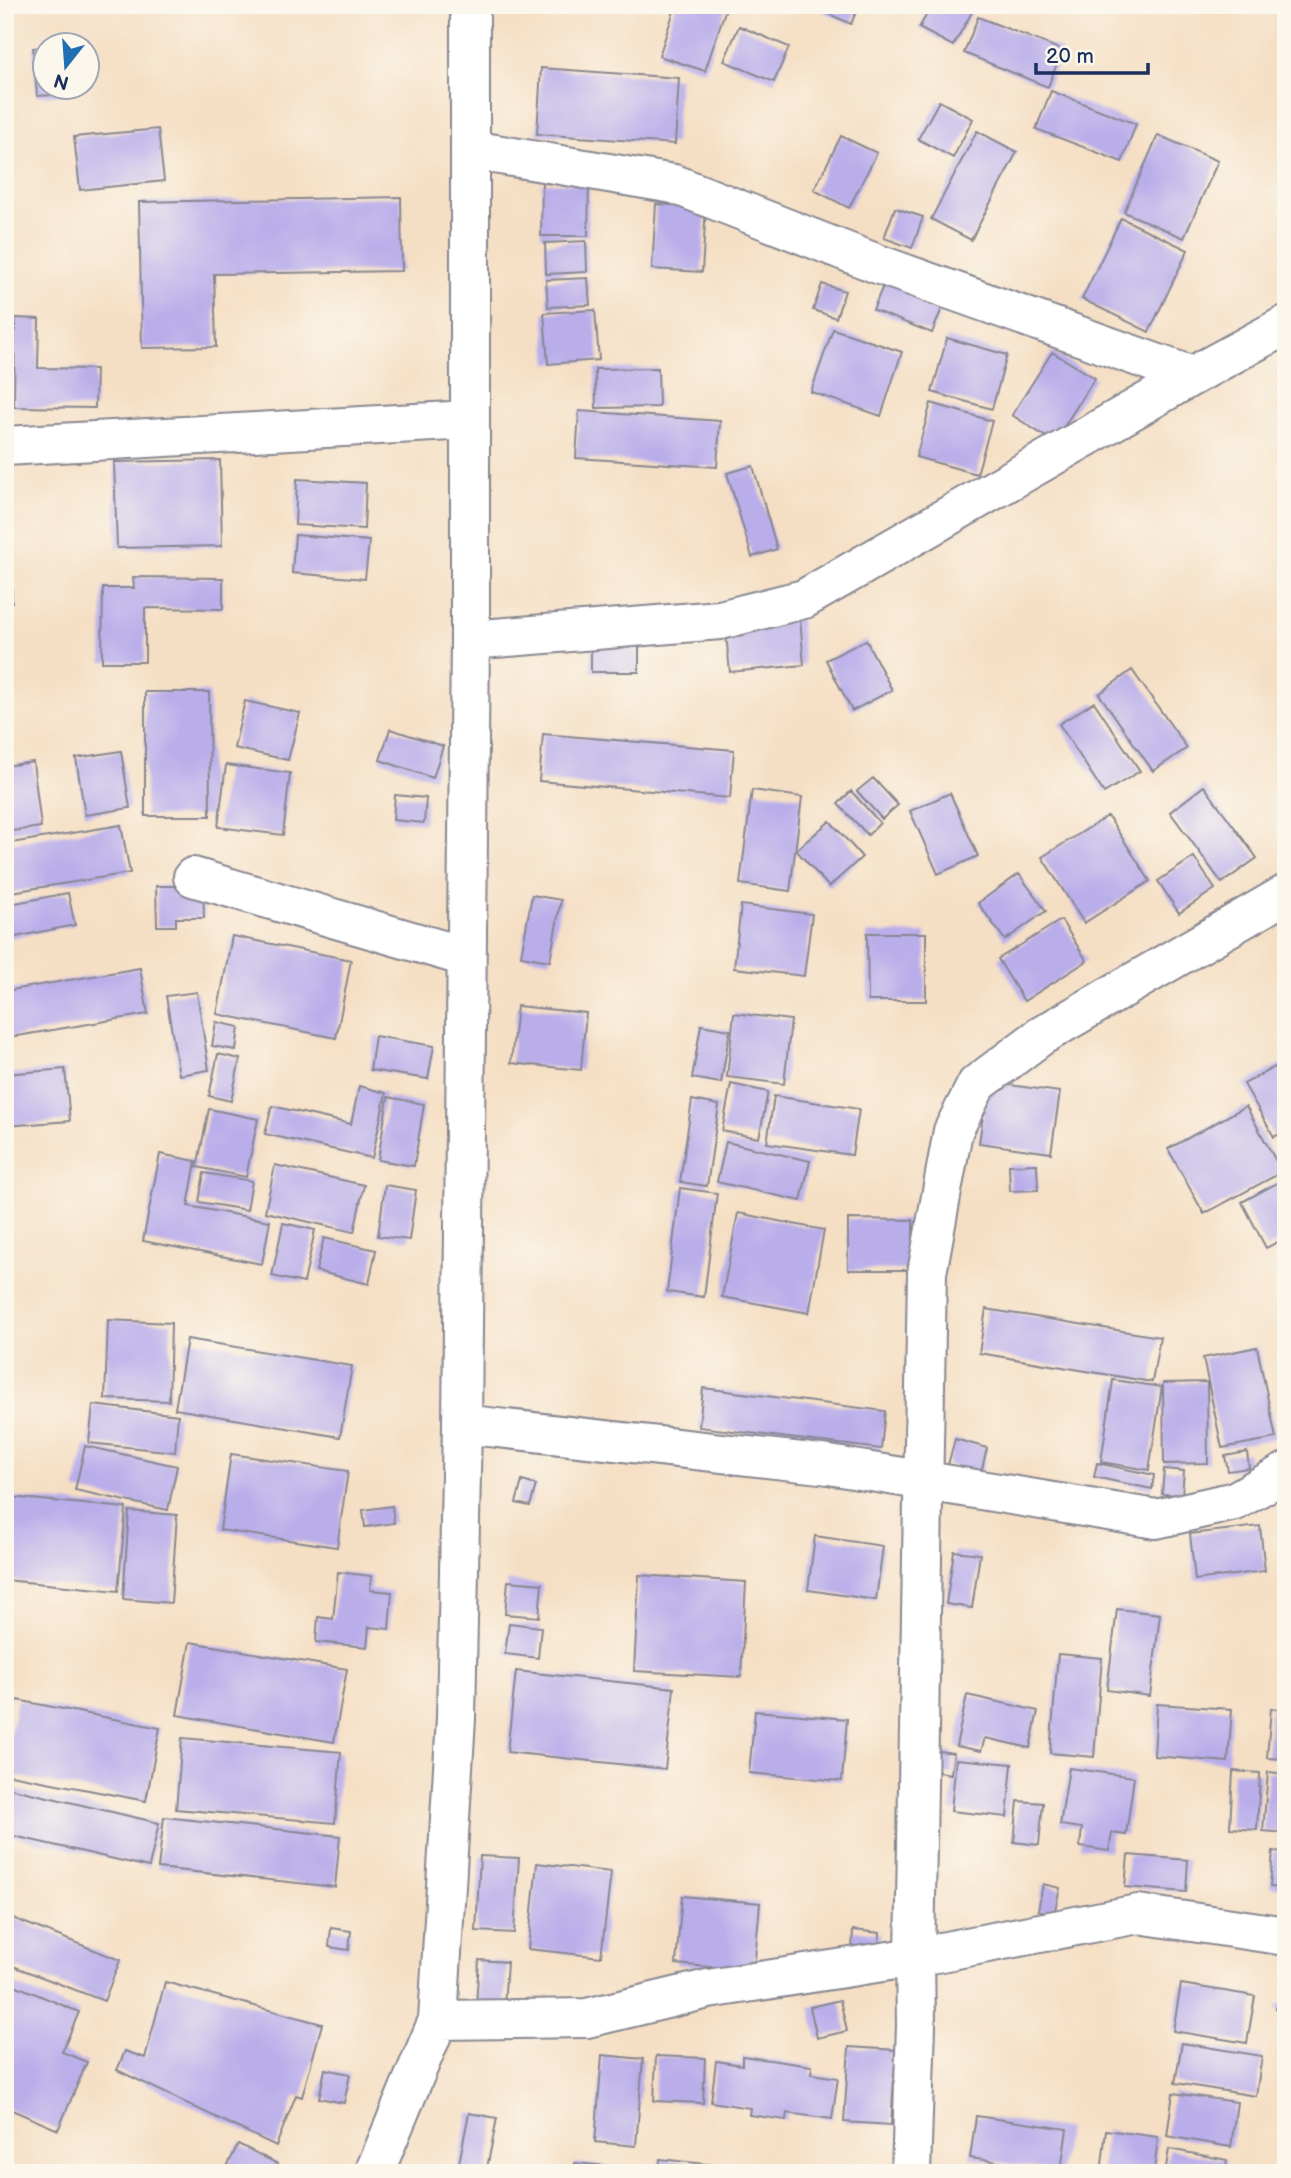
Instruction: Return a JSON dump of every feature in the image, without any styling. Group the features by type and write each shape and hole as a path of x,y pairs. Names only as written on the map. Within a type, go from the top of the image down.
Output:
{"street":[{"path":"374,2173 438,2020 456,1718 462,1424 470,640 470,5"},
{"path":"471,150 674,184 875,263 1192,376"},
{"path":"470,640 720,620 804,599 1192,376 1286,325"},
{"path":"5,446 469,420"},
{"path":"193,877 466,957"},
{"path":"911,2173 916,2025 927,1273 953,1131 978,1084 1041,1036 1286,894"},
{"path":"462,1424 829,1465 1156,1519 1235,1501 1286,1472"},
{"path":"438,2020 587,2018 708,1989 915,1957 1138,1914 1286,1936"}],"building":[{"path":"676,5 727,5 705,71 659,56"},
{"path":"809,5 859,5 851,24"},
{"path":"932,5 976,5 953,46 919,28"},
{"path":"978,17 1062,50 1048,87 964,53"},
{"path":"739,26 789,47 774,82 724,61"},
{"path":"541,68 679,78 675,144 537,134"},
{"path":"1051,91 1136,124 1122,162 1036,129"},
{"path":"939,101 973,119 953,158 918,139"},
{"path":"158,129 164,181 80,190 74,137"},
{"path":"977,131 1017,152 971,240 931,219"},
{"path":"1158,135 1218,161 1184,238 1124,212"},
{"path":"841,136 877,153 849,208 814,190"},
{"path":"542,183 589,184 588,236 541,236"},
{"path":"401,197 402,271 214,274 216,347 142,348 139,202"},
{"path":"656,204 706,207 702,272 652,269"},
{"path":"895,208 923,217 912,248 884,238"},
{"path":"1121,218 1188,250 1149,332 1082,299"},
{"path":"586,241 587,272 546,274 545,243"},
{"path":"588,278 590,305 548,307 546,280"},
{"path":"885,281 944,303 932,333 873,310"},
{"path":"822,284 845,291 836,318 813,310"},
{"path":"595,310 599,360 548,364 544,313"},
{"path":"15,318 39,319 38,368 96,369 95,408 14,407"},
{"path":"833,329 902,352 881,416 811,392"},
{"path":"947,338 1007,355 992,409 932,392"},
{"path":"1052,352 1095,378 1054,442 1012,415"},
{"path":"658,368 659,407 596,408 595,369"},
{"path":"5,369 10,369 11,424 5,424"},
{"path":"931,403 992,421 977,474 916,457"},
{"path":"579,411 720,421 717,467 576,458"},
{"path":"220,460 222,546 117,548 114,462"},
{"path":"753,466 777,549 752,557 727,473"},
{"path":"297,479 366,483 364,529 295,525"},
{"path":"5,495 10,495 12,602 5,602"},
{"path":"295,535 369,541 365,579 292,573"},
{"path":"133,577 223,578 223,609 145,608 145,662 102,662 103,588 134,588"},
{"path":"800,618 804,665 730,672 725,625"},
{"path":"591,637 639,637 639,672 591,672"},
{"path":"866,640 892,690 852,711 826,660"},
{"path":"1132,670 1187,748 1153,771 1099,694"},
{"path":"145,692 209,692 210,816 145,816"},
{"path":"245,701 300,713 288,760 234,748"},
{"path":"1094,702 1140,771 1104,793 1059,724"},
{"path":"390,729 443,746 433,778 380,760"},
{"path":"543,734 734,750 730,798 539,781"},
{"path":"121,751 130,808 85,815 76,758"},
{"path":"33,762 41,827 5,832 5,766"},
{"path":"226,765 290,773 283,835 218,827"},
{"path":"873,778 898,805 882,819 857,791"},
{"path":"1204,786 1257,858 1222,883 1170,812"},
{"path":"752,790 802,797 790,891 740,884"},
{"path":"851,791 880,823 868,835 838,804"},
{"path":"950,793 978,856 938,874 910,811"},
{"path":"395,795 426,798 424,823 393,820"},
{"path":"1108,816 1150,881 1084,923 1042,857"},
{"path":"830,821 862,857 829,887 796,850"},
{"path":"121,825 130,873 5,893 5,844"},
{"path":"1194,857 1215,889 1179,913 1158,881"},
{"path":"1019,874 1046,911 1005,940 978,903"},
{"path":"156,886 203,886 204,918 176,918 176,926 157,926"},
{"path":"68,893 75,925 5,939 5,905"},
{"path":"532,895 561,900 550,961 521,956"},
{"path":"741,905 812,914 804,976 734,968"},
{"path":"1061,920 1087,961 1024,1001 998,959"},
{"path":"867,933 926,933 926,1001 868,1001"},
{"path":"232,936 351,960 336,1038 217,1014"},
{"path":"140,968 148,1014 5,1038 5,991"},
{"path":"197,992 209,1070 179,1075 166,996"},
{"path":"517,1006 586,1013 581,1070 511,1063"},
{"path":"734,1013 791,1020 784,1084 727,1077"},
{"path":"216,1022 239,1027 236,1050 212,1046"},
{"path":"701,1025 730,1030 721,1083 692,1078"},
{"path":"375,1036 434,1046 428,1079 370,1070"},
{"path":"218,1054 240,1059 231,1101 209,1096"},
{"path":"1280,1064 1286,1073 1286,1131 1274,1137 1244,1084"},
{"path":"65,1069 70,1121 5,1126 5,1074"},
{"path":"988,1082 1060,1092 1051,1153 979,1143"},
{"path":"731,1084 768,1092 759,1138 722,1131"},
{"path":"359,1086 386,1093 372,1158 265,1134 272,1106 351,1124"},
{"path":"774,1096 859,1109 852,1155 767,1143"},
{"path":"388,1097 424,1104 414,1166 378,1160"},
{"path":"692,1100 719,1105 707,1186 680,1182"},
{"path":"1246,1106 1282,1172 1204,1214 1168,1149"},
{"path":"209,1109 258,1119 246,1177 197,1167"},
{"path":"726,1142 810,1161 801,1201 717,1182"},
{"path":"160,1154 196,1161 188,1206 270,1221 262,1264 143,1241"},
{"path":"1037,1164 1038,1190 1010,1191 1009,1165"},
{"path":"275,1165 364,1185 354,1232 265,1212"},
{"path":"204,1173 252,1181 247,1210 199,1202"},
{"path":"1286,1178 1286,1238 1266,1248 1242,1202"},
{"path":"385,1185 416,1190 409,1240 378,1236"},
{"path":"680,1188 717,1193 704,1297 667,1292"},
{"path":"738,1213 824,1230 809,1313 722,1297"},
{"path":"848,1219 913,1220 913,1270 848,1270"},
{"path":"283,1223 315,1230 304,1283 272,1276"},
{"path":"324,1238 376,1250 369,1284 316,1271"},
{"path":"986,1309 1160,1337 1152,1382 979,1353"},
{"path":"108,1320 171,1323 169,1401 105,1399"},
{"path":"187,1339 352,1366 340,1437 175,1409"},
{"path":"1257,1347 1276,1438 1222,1448 1203,1358"},
{"path":"1113,1380 1162,1387 1149,1470 1101,1462"},
{"path":"1207,1382 1208,1463 1164,1464 1163,1383"},
{"path":"703,1388 885,1411 881,1449 699,1427"},
{"path":"93,1405 178,1415 175,1452 89,1443"},
{"path":"955,1439 987,1448 981,1473 948,1465"},
{"path":"85,1446 177,1466 168,1510 75,1490"},
{"path":"1247,1452 1249,1468 1228,1471 1225,1456"},
{"path":"231,1454 348,1471 337,1547 220,1530"},
{"path":"1097,1463 1154,1475 1152,1489 1094,1477"},
{"path":"1164,1469 1184,1471 1182,1495 1162,1494"},
{"path":"522,1481 536,1485 530,1506 516,1503"},
{"path":"10,1497 126,1508 118,1591 5,1580 5,1544"},
{"path":"392,1506 394,1523 365,1527 363,1510"},
{"path":"129,1511 177,1515 171,1603 123,1599"},
{"path":"1260,1526 1265,1571 1195,1580 1190,1534"},
{"path":"815,1536 883,1546 876,1600 808,1590"},
{"path":"954,1551 980,1554 972,1608 946,1604"},
{"path":"338,1572 372,1576 370,1590 392,1592 389,1629 369,1627 367,1647 316,1642 318,1617 333,1619"},
{"path":"639,1575 746,1582 741,1677 634,1671"},
{"path":"508,1581 542,1584 539,1617 505,1614"},
{"path":"1117,1609 1160,1614 1150,1696 1107,1690"},
{"path":"509,1623 541,1627 538,1658 505,1654"},
{"path":"190,1642 347,1669 334,1742 177,1715"},
{"path":"1058,1654 1102,1658 1094,1757 1050,1753"},
{"path":"516,1671 674,1688 665,1769 507,1752"},
{"path":"967,1695 1038,1711 1030,1748 985,1738 981,1751 956,1746"},
{"path":"17,1700 160,1728 146,1801 5,1774"},
{"path":"1157,1704 1232,1709 1228,1762 1154,1756"},
{"path":"1271,1708 1286,1710 1286,1759 1267,1758"},
{"path":"755,1711 847,1719 842,1781 749,1773"},
{"path":"182,1738 341,1752 335,1823 176,1809"},
{"path":"926,1749 954,1753 951,1774 922,1769"},
{"path":"956,1759 1012,1764 1007,1817 951,1811"},
{"path":"1069,1768 1134,1777 1126,1835 1112,1833 1109,1851 1080,1847 1082,1828 1060,1825"},
{"path":"1233,1771 1260,1773 1257,1830 1230,1828"},
{"path":"1268,1772 1286,1774 1286,1833 1263,1831"},
{"path":"9,1788 159,1823 149,1867 5,1834 5,1805"},
{"path":"1018,1801 1043,1803 1039,1845 1014,1842"},
{"path":"164,1817 340,1836 335,1887 158,1868"},
{"path":"1273,1851 1286,1852 1286,1888 1270,1887"},
{"path":"1128,1855 1188,1860 1186,1892 1125,1887"},
{"path":"480,1856 519,1858 514,1933 476,1931"},
{"path":"537,1863 611,1872 601,1957 528,1949"},
{"path":"1043,1884 1060,1888 1054,1914 1038,1910"},
{"path":"682,1896 760,1903 754,1971 676,1964"},
{"path":"5,1915 120,1960 104,2001 5,1963"},
{"path":"331,1928 351,1931 349,1950 329,1947"},
{"path":"853,1930 880,1933 878,1956 852,1954"},
{"path":"479,1960 507,1962 504,2007 476,2005"},
{"path":"5,1981 79,2012 62,2052 87,2062 58,2130 5,2107"},
{"path":"165,1982 322,2024 302,2097 296,2095 276,2146 117,2070 125,2051 145,2058"},
{"path":"1181,1984 1255,1996 1247,2043 1173,2031"},
{"path":"840,2000 847,2031 817,2038 810,2007"},
{"path":"1286,2000 1286,2018 1276,2008"},
{"path":"1182,2043 1262,2056 1256,2096 1175,2083"},
{"path":"849,2047 896,2050 891,2125 844,2122"},
{"path":"602,2055 643,2059 636,2146 595,2142"},
{"path":"656,2056 705,2058 703,2103 654,2101"},
{"path":"742,2056 812,2066 811,2074 838,2078 832,2119 787,2113 786,2120 749,2115 750,2108 711,2102 716,2061 742,2065"},
{"path":"325,2069 350,2074 344,2103 319,2098"},
{"path":"1173,2093 1237,2102 1231,2147 1167,2136"},
{"path":"469,2113 497,2118 486,2173 457,2173"},
{"path":"976,2116 1067,2129 1061,2171 970,2158"},
{"path":"1106,2130 1158,2137 1154,2173 1101,2173"},
{"path":"238,2144 278,2164 274,2173 224,2173"},
{"path":"1169,2149 1227,2160 1225,2173 1165,2173"},
{"path":"660,2159 769,2171 769,2173 659,2173"},
{"path":"575,2163 637,2169 637,2173 574,2173"}]}
